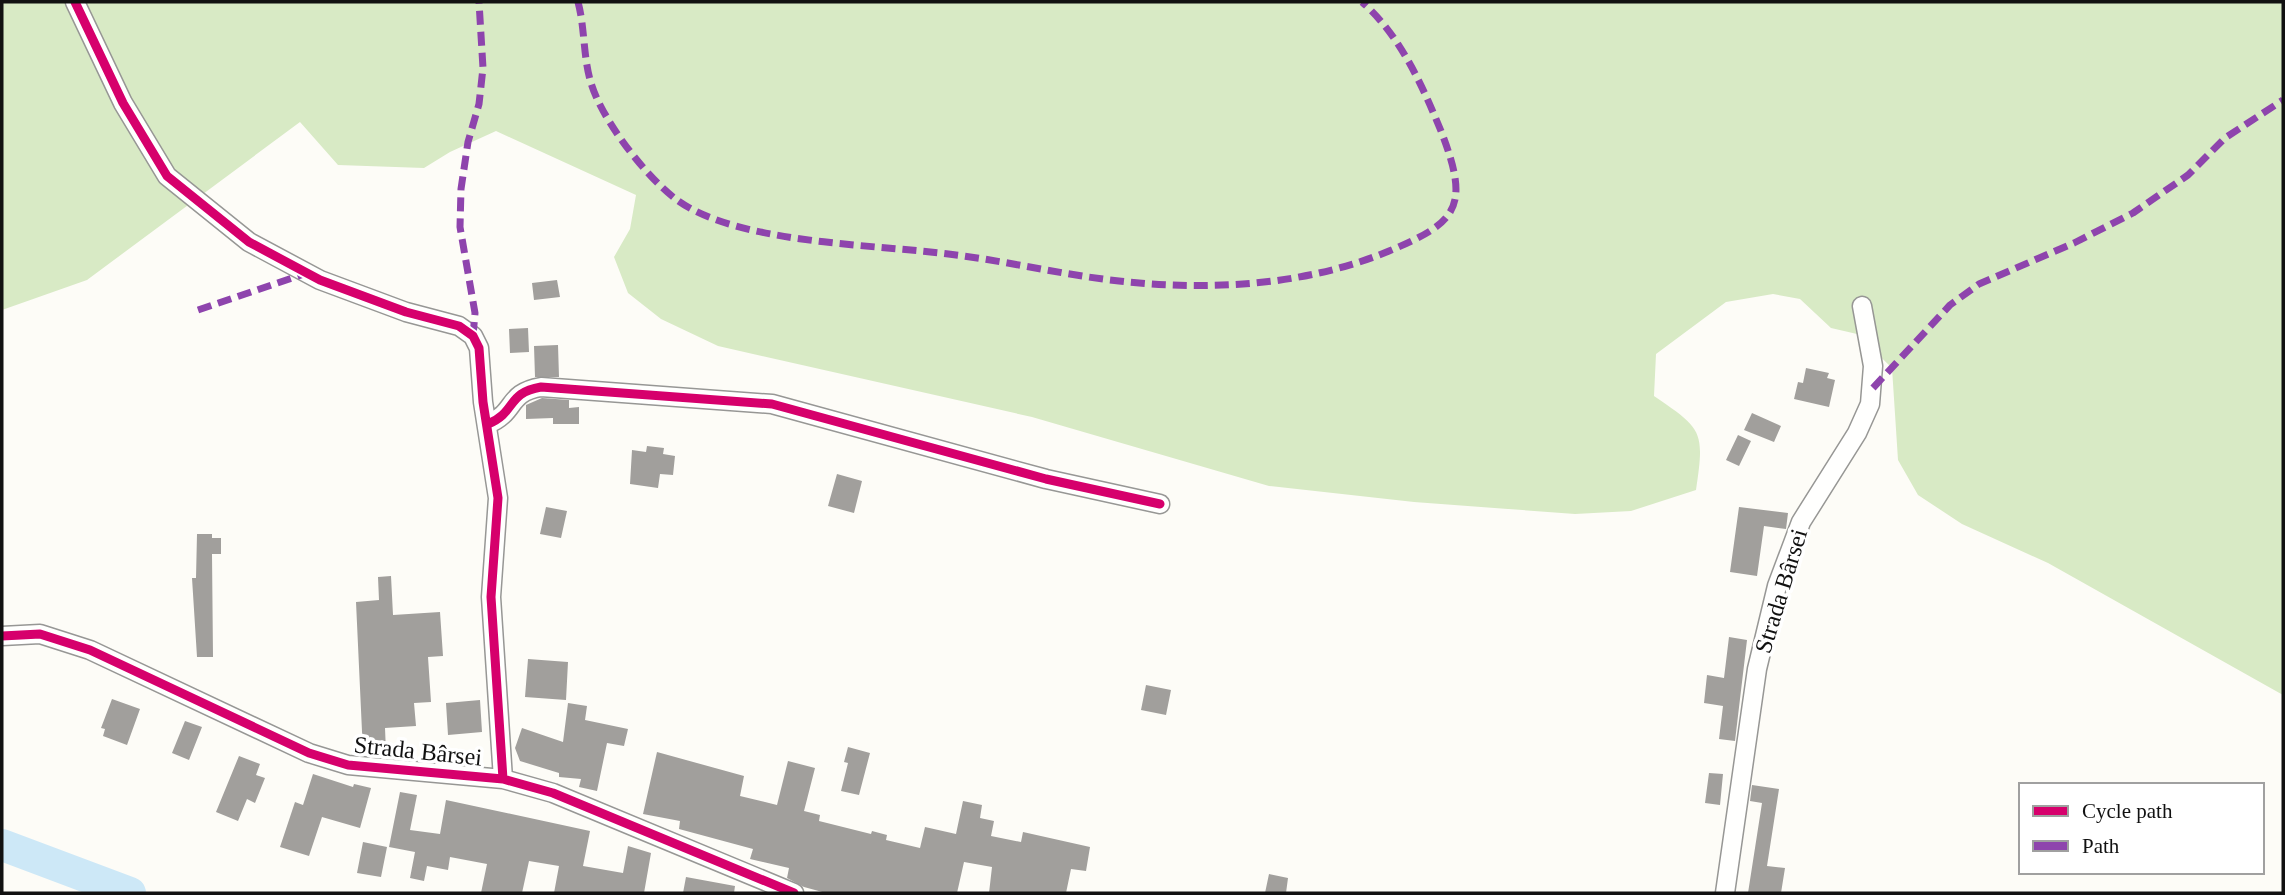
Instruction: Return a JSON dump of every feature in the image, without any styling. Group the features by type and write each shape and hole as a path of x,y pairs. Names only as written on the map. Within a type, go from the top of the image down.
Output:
{"street":[{"path":"75,2 123,103 167,177 249,242 320,281 406,312 460,326 473,336 479,348 498,498 491,597 503,779"},
{"name":"Strada Bârsei","path":"1725,893 1757,669 1777,586 1801,522 1857,433 1870,404 1873,366 1861,306"},
{"path":"488,424 501,418 517,395 524,390 541,387 733,399 816,414 936,451 1160,504"},
{"name":"Strada Bârsei","path":"2,636 40,634 90,650 309,753 348,765 503,779 596,809 794,893"}],"green space":[{"path":"2,2 2283,2 2283,695 2048,563 1962,524 1918,495 1898,460 1892,368 1857,334 1831,328 1800,299 1773,294 1726,302 1656,354 1654,396 1691,424 1699,443 1696,490 1631,511 1575,514 1414,502 1269,486 1032,417 718,346 661,319 628,293 614,257 630,229 636,195 496,131 450,152 424,168 338,165 300,122 87,280 2,310"}],"building":[{"path":"557,280 560,297 534,300 532,283"},
{"path":"528,328 529,352 510,353 509,329"},
{"path":"558,345 559,377 535,377 534,346"},
{"path":"1806,368 1829,373 1827,378 1835,380 1829,407 1794,399 1798,382 1803,383"},
{"path":"542,398 569,400 569,408 579,407 579,424 553,424 553,418 526,419 526,405"},
{"path":"1752,413 1781,426 1774,442 1744,430"},
{"path":"1738,435 1751,441 1739,466 1726,460"},
{"path":"647,446 664,448 663,454 675,456 673,475 660,474 658,488 630,484 632,450 646,452"},
{"path":"837,474 862,481 854,513 828,506"},
{"path":"546,507 567,511 561,538 540,534"},
{"path":"1739,507 1788,513 1786,529 1764,526 1757,576 1730,572"},
{"path":"197,534 212,534 212,538 221,538 221,554 212,554 213,657 197,657 192,578 196,578"},
{"path":"391,576 393,615 440,612 443,656 428,657 431,702 414,703 416,726 385,728 386,752 363,753 356,602 379,600 378,577"},
{"path":"1729,637 1747,640 1735,741 1719,739 1723,706 1704,703 1707,675 1724,678"},
{"path":"528,659 568,662 566,700 525,697"},
{"path":"1146,685 1171,690 1166,715 1141,710"},
{"path":"112,699 140,709 127,745 103,736 105,729 101,728"},
{"path":"480,700 482,732 448,735 446,703"},
{"path":"568,703 587,706 585,720 628,729 624,746 607,743 597,791 579,787 581,779 559,777 559,773 520,761 515,748 522,728 563,742"},
{"path":"185,721 202,727 189,760 172,753"},
{"path":"848,747 870,753 859,795 841,791 848,763 844,762"},
{"path":"657,752 744,776 740,796 777,805 788,761 815,768 804,811 820,815 819,821 871,834 872,831 887,835 886,840 920,848 925,827 956,834 963,801 982,805 980,818 994,821 991,836 1021,842 1023,832 1090,847 1086,871 1071,869 1066,893 989,893 992,867 964,862 957,893 826,893 804,887 787,878 789,868 750,859 753,849 679,829 680,821 643,814"},
{"path":"239,756 260,764 256,775 265,778 255,803 247,799 238,821 216,812"},
{"path":"1709,773 1723,774 1720,805 1705,803"},
{"path":"313,774 353,787 354,784 371,788 360,828 322,817 309,856 280,847 295,802 303,805"},
{"path":"1752,785 1779,789 1767,866 1785,868 1781,893 1748,893 1762,803 1750,801"},
{"path":"400,792 417,795 410,830 440,834 446,800 590,831 583,866 623,873 628,846 651,853 644,893 554,893 559,866 529,861 522,893 481,893 487,864 450,857 448,870 427,866 424,881 410,878 415,852 389,847"},
{"path":"363,842 387,847 381,877 357,873"},
{"path":"1269,874 1288,878 1286,893 1265,893"},
{"path":"686,877 735,886 734,893 683,893"}],"waterway":[{"path":"2,845 130,893"}],"marked path":[{"path":"473,336 475,313 460,227 461,189 468,142 479,104 483,68 479,2"},
{"path":"578,2 588,73 605,114 626,147 652,177 677,200 704,215 736,226 811,240 956,255 1119,281 1187,285 1290,279 1357,263 1431,231 1444,220 1452,208 1456,194 1455,177 1434,114 1399,45 1376,15 1362,2"},
{"path":"1873,388 1950,305 1979,284 2074,243 2133,213 2188,175 2225,138 2283,100"},
{"path":"198,310 307,273"}],"cycle path":[{"path":"75,2 123,103 167,176 249,242 320,280 406,312 459,326 473,336 479,348 483,402 498,498 491,597 503,779"},
{"path":"488,424 504,414 516,398 541,387 772,404 1046,479 1160,504"},
{"path":"2,636 40,634 90,650 309,753 348,765 503,779 553,793 794,893"}]}
